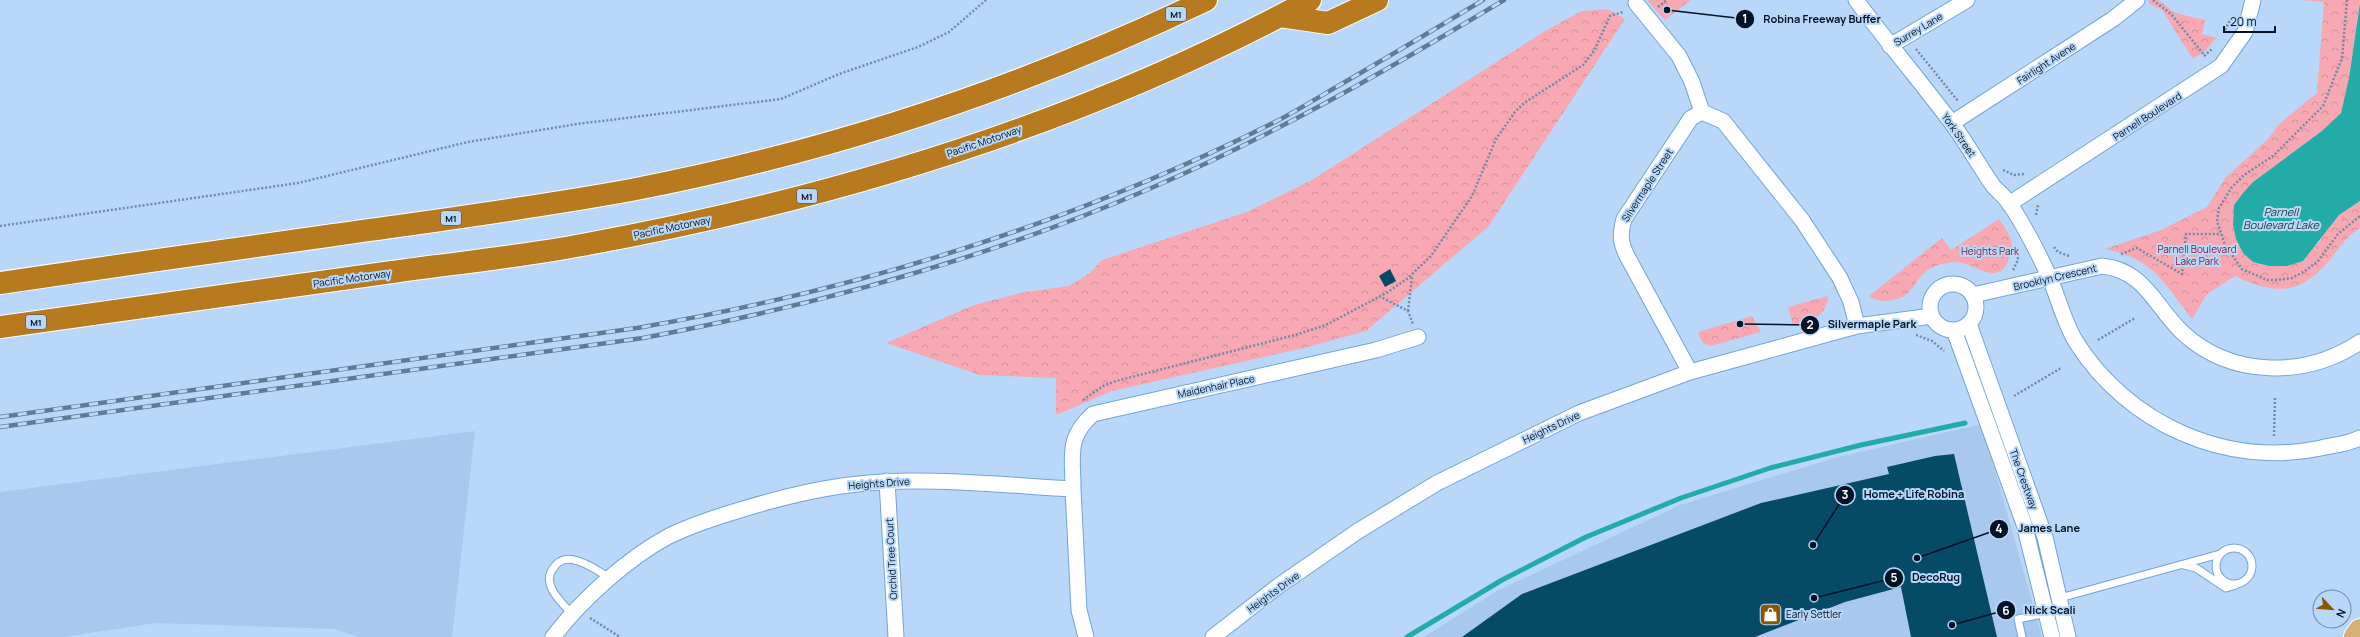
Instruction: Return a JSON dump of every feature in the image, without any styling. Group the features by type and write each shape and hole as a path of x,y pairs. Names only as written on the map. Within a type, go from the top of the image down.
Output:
{"highway":[{"path":"1147,28 1171,0"},
{"name":"M1","path":"0,284 510,210 641,188 750,163 897,122 1018,81 1147,28 1206,0"},
{"name":"Pacific Motorway","path":"0,327 580,246 796,199 899,170 1077,108 1201,55 1310,0"},
{"path":"1280,16 1328,24 1377,0"}],"main road":[{"path":"2355,637 2360,630"}],"street":[{"name":"York Street","path":"1856,0 1890,46 1952,124 1994,186 2009,204 2050,278 2076,341 2090,362 2109,384 2147,416 2170,428 2218,446 2239,451 2265,454 2309,451 2360,438"},
{"name":"Surrey Lane","path":"1890,46 1967,0"},
{"name":"Fairlight Avene","path":"1952,124 2113,19 2137,0"},
{"name":"Parnell Boulevard","path":"2009,204 2221,66 2245,32 2253,0"},
{"path":"1631,8 1682,62 1692,82 1702,112 1723,121 1802,220 1840,278 1851,302 1857,326"},
{"name":"Silvermaple Street","path":"1690,372 1621,245 1620,233 1624,219 1691,118 1702,112"},
{"name":"Brooklyn Crescent","path":"1973,295 2102,266 2115,268 2129,273 2142,284 2182,332 2199,346 2221,358 2250,366 2280,368 2326,359 2360,342"},
{"path":"1946,285 1962,285 1973,295 1976,310 1969,324 1954,330 1941,326 1932,316 1931,301 1940,288 1946,285"},
{"name":"Heights Drive","path":"1214,637 1278,587 1358,531 1437,483 1579,413 1690,372 1857,326 1932,316"},
{"name":"The Crestway","path":"1969,324 2045,537 2068,637"},
{"name":"The Crestway","path":"1954,330 2024,524 2052,637"},
{"name":"Maidenhair Place","path":"1073,489 1073,442 1080,426 1093,414 1376,350 1418,337"},
{"name":"Heights Drive","path":"553,637 610,578 641,554 669,537 703,521 786,496 835,486 917,480 1073,489"},
{"name":"Orchid Tree Court","path":"887,481 896,637"},
{"path":"1073,489 1079,610 1086,637"},
{"name":"Heights Drive","path":"562,637 577,611"}],"lane":[{"path":"2060,598 2183,564 2220,554 2231,548 2243,550 2248,554 2251,559 2251,571 2245,580 2226,588 2196,568 2183,564"},
{"path":"2220,554 2216,566 2219,576 2228,583 2240,583"},
{"path":"577,611 550,588 549,578 551,570 557,563 563,560 574,560 610,578"},
{"path":"2022,637 2018,619 2047,613"}],"path":[{"path":"0,226 298,183 468,142 554,128 781,99 839,74 918,47 949,32 986,0"},
{"path":"2153,0 2171,14 2205,56"},
{"path":"2347,0 2342,58 2323,106 2273,156 2244,175 2232,187 2217,215 2225,245 2242,269 2267,280 2292,278 2305,271 2318,261 2338,234 2360,216"},
{"path":"1078,405 1103,386 1116,381 1313,329 1332,322 1379,296 1412,275 1434,252 1472,196 1496,139 1515,112 1524,103 1583,65 1594,50 1610,16 1631,8"},
{"path":"2223,34 2232,14"},
{"path":"1906,36 1960,103"},
{"path":"2202,59 2217,43"},
{"path":"2001,166 2009,174 2014,175 2030,171"},
{"path":"2036,220 2037,207 2040,200"},
{"path":"2113,253 2120,254 2137,248 2182,274 2186,234 2221,234"},
{"path":"2050,241 2058,252 2064,256 2074,256"},
{"path":"2010,273 2018,260 2016,246"},
{"path":"1412,275 1408,312 1418,337"},
{"path":"1379,296 1408,312"},
{"path":"2098,340 2135,318"},
{"path":"1914,334 1932,341 1948,356"},
{"path":"2014,396 2061,368"},
{"path":"2274,436 2275,397"},
{"path":"577,611 620,637"}],"shaded area":[{"path":"1982,424 2042,637 1424,637 1497,591 1680,505 1838,457"},
{"path":"475,431 452,637 359,637 334,629 156,623 63,637 0,637 0,492"}],"green space":[{"path":"1647,0 1691,0 1665,20"},
{"path":"2149,0 2159,0 2175,13 2205,20 2202,34 2216,38 2205,51 2193,59 2162,10 2148,3"},
{"name":"Parnell Boulevard Lake Park","path":"2301,0 2360,0 2349,78 2341,113 2322,131 2253,182 2234,205 2233,225 2236,239 2243,253 2253,262 2269,266 2317,245 2326,230 2339,215 2360,201 2360,228 2348,238 2321,270 2310,279 2299,285 2276,289 2264,287 2235,276 2207,294 2192,319 2165,283 2156,274 2135,259 2122,253 2105,249 2161,230 2207,207 2226,177 2268,139 2279,124 2317,93 2324,2"},
{"path":"1608,9 1625,19 1488,227 1366,331 1304,348 1112,391 1056,415 1056,378 980,375 886,343 974,305 1025,292 1069,286 1090,273 1102,260 1247,212 1312,180 1545,31 1582,11"},
{"name":"Heights Park","path":"1999,219 2010,237 2012,246 2010,257 2006,266 2001,271 1989,273 1962,263 1947,263 1927,270 1911,290 1900,298 1883,301 1869,296 1942,238 1951,250"},
{"path":"1828,296 1827,303 1821,313 1811,320 1793,325 1788,307"},
{"path":"1752,316 1761,332 1711,346 1703,343 1698,332"}],"water":[{"name":"Parnell Boulevard Lake","path":"2360,3 2360,201 2339,215 2303,261 2287,266 2269,266 2253,262 2243,253 2236,239 2233,225 2234,205 2253,182 2322,131 2341,113 2349,78"}],"building":[{"path":"1390,269 1396,281 1385,287 1379,276"},
{"path":"1954,454 1997,637 1911,637 1901,587 1845,602 1755,637 1462,637 1522,594 1761,503 1889,474 1887,467 1935,456"}],"waterway":[{"path":"1407,637 1502,580 1586,537 1681,498 1770,468 1861,445 1965,423"}],"railway":[{"path":"0,417 637,328 802,294 884,272 964,248 1044,221 1123,191 1201,157 1294,112 1483,0"},
{"path":"0,427 643,338 773,311 837,295 964,258 1026,237 1149,189 1241,147 1285,124 1374,76 1504,0"}],"place":[{"name":"Robina Freeway Buffer","path":"1667,10"},
{"name":"Silvermaple Park","path":"1740,324"},
{"name":"Home + Life Robina","path":"1813,545"},
{"name":"James Lane","path":"1917,558"},
{"name":"DecoRug","path":"1814,598"},
{"name":"Early Settler","path":"1771,614"},
{"name":"Nick Scali","path":"1952,625"}]}
